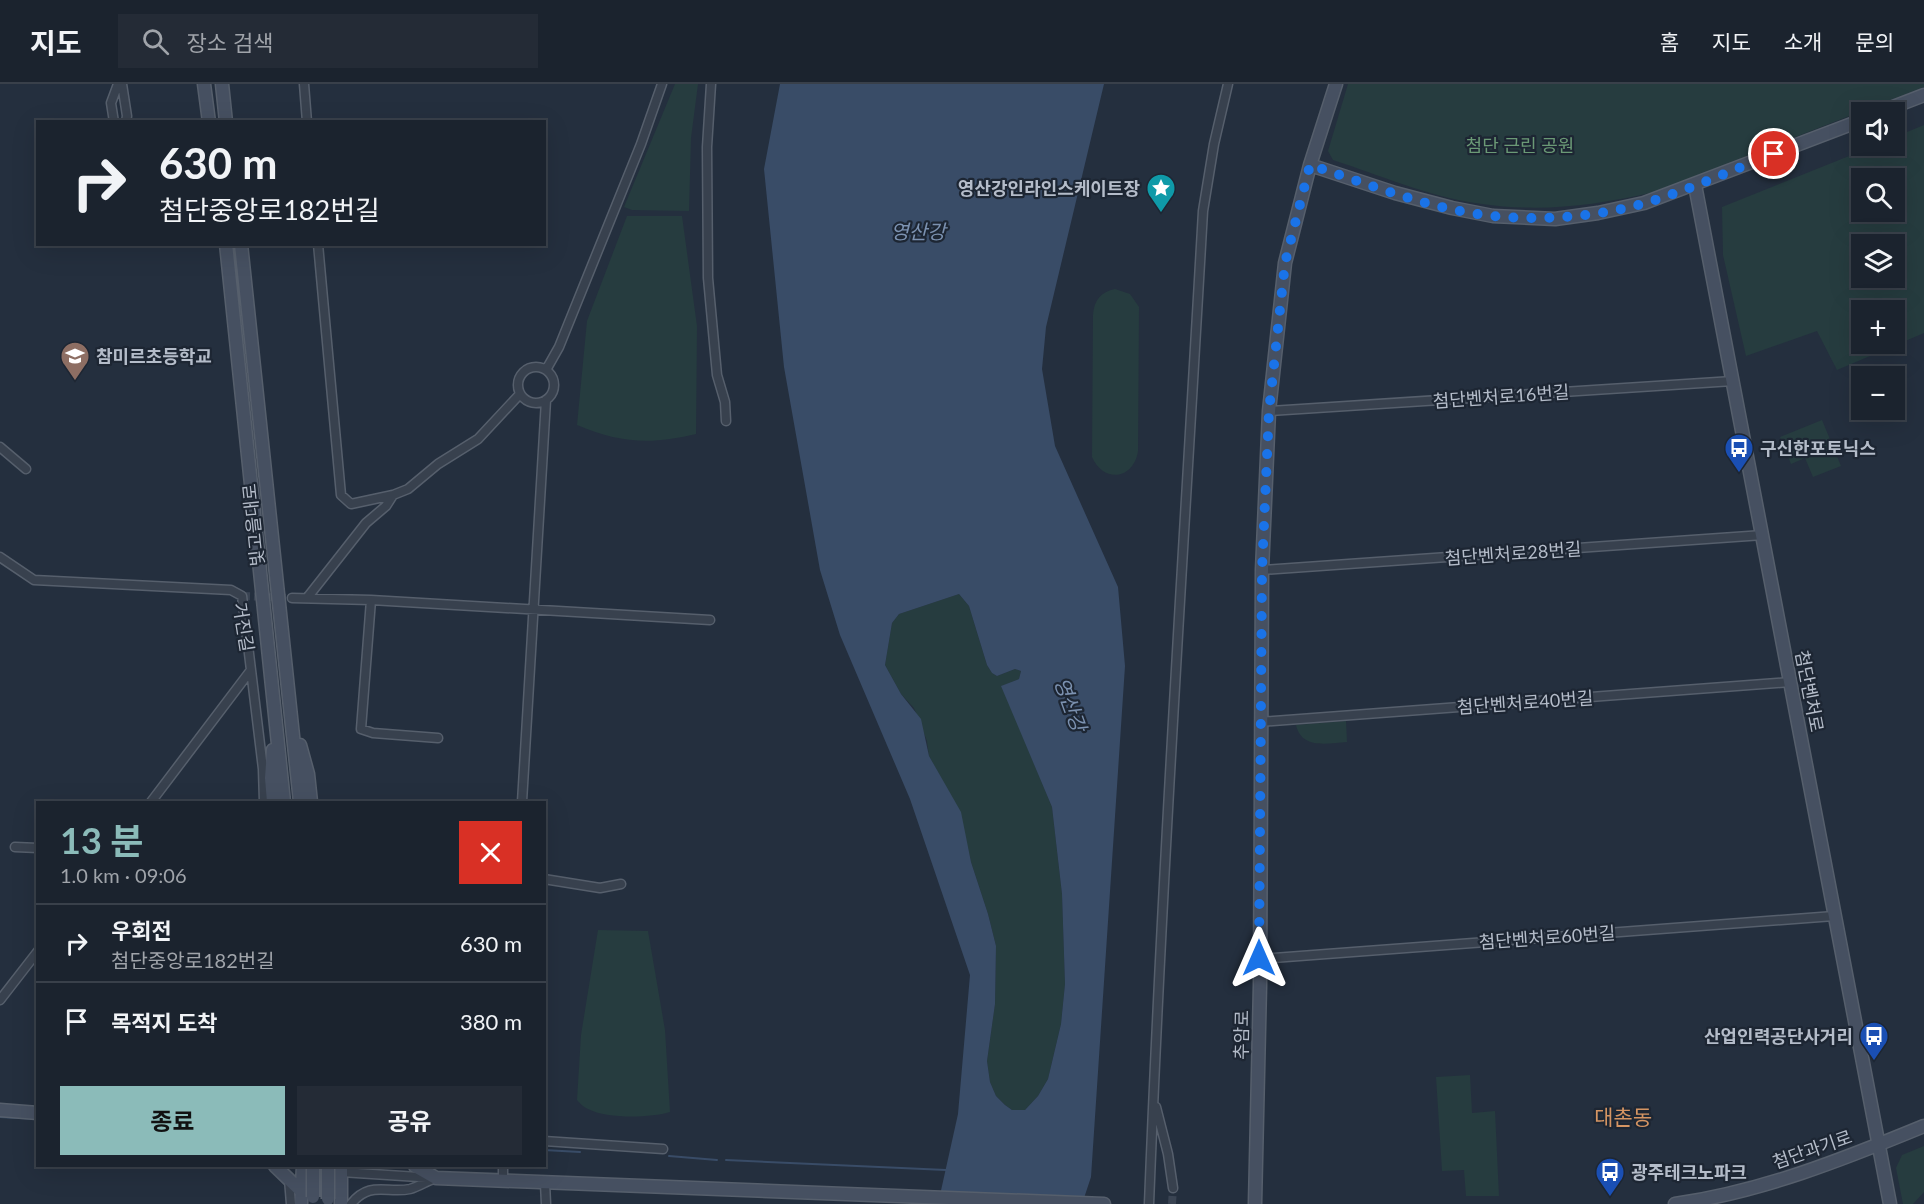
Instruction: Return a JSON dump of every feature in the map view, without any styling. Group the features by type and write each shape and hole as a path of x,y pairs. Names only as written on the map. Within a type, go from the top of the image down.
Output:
{"street":[{"path":"114,120 111,103 120,84"},
{"path":"120,84 126,120"},
{"path":"204,84 209,120"},
{"path":"212,84 216,120"},
{"path":"222,84 226,120"},
{"path":"230,84 233,120"},
{"path":"304,84 307,120"},
{"path":"546,370 559,346 641,144 662,84"},
{"path":"711,84 707,147 708,278 717,375 725,402 726,421"},
{"path":"1149,1204 1203,211 1214,144 1228,84"},
{"name":"추암로","path":"1255,1204 1262,570 1269,411 1285,263 1310,165 1336,84"},
{"path":"1905,102 1924,95"},
{"path":"1310,165 1395,193 1452,208 1493,216 1555,219 1644,203 1851,124"},
{"name":"첨단벤처로","path":"1695,185 1890,1204"},
{"name":"빛고을대로","path":"226,246 284,801"},
{"name":"빛고을대로","path":"241,246 300,801"},
{"path":"318,246 341,495 351,504 393,495 408,489 438,464 478,439 520,394"},
{"path":"535,367 546,370 550,374 554,385 546,400 529,402 520,394 518,382 524,372 535,367"},
{"name":"첨단벤처로16번길","path":"1269,411 1733,381"},
{"path":"522,801 546,400"},
{"path":"0,447 26,469"},
{"path":"307,598 366,523 386,506 393,495"},
{"name":"첨단벤처로28번길","path":"1262,570 1763,535"},
{"name":"거진길","path":"0,557 34,580 231,590 242,596 251,670 152,801"},
{"path":"292,598 371,600 711,620"},
{"path":"371,600 361,729 373,733 438,738"},
{"path":"251,670 264,801"},
{"name":"첨단벤처로40번길","path":"1260,722 1790,682"},
{"path":"290,710 308,774 311,801"},
{"path":"273,801 271,778 275,713"},
{"path":"15,847 36,848"},
{"path":"546,879 600,888 621,884"},
{"name":"첨단벤처로60번길","path":"1259,958 1834,916"},
{"path":"0,1000 36,954"},
{"path":"1154,1083 1156,1109 1168,1154 1173,1188"},
{"path":"0,1110 36,1113"},
{"name":"첨단과기로","path":"1675,1204 1771,1183 1879,1145 1924,1126"},
{"path":"546,1141 663,1149"},
{"path":"276,1167 307,1199"},
{"path":"302,1167 307,1199"},
{"path":"307,1199 313,1167"},
{"path":"315,1167 436,1178 1104,1204"},
{"path":"328,1167 328,1202"},
{"path":"417,1167 436,1178"},
{"path":"503,1167 503,1181"},
{"path":"341,1169 341,1204"},
{"path":"351,1204 357,1196 370,1190 408,1189 436,1178"},
{"path":"289,1179 291,1204"},
{"path":"545,1183 546,1204"}],"green space":[{"path":"675,84 698,84 691,138 689,211 632,210 624,207"},
{"name":"첨단 근린 공원","path":"1348,84 1924,84 1924,87 1885,102 1851,102 1851,115 1654,192 1587,204 1543,208 1498,206 1457,200 1333,160 1328,151"},
{"path":"1924,125 1924,333 1905,341 1905,300 1851,300 1851,354 1875,354 1837,370 1817,331 1746,356 1723,255 1722,207 1851,155 1905,156 1905,133"},
{"path":"627,216 682,216 697,326 696,434 649,441 621,439 577,425 587,321"},
{"path":"1115,289 1130,294 1139,307 1138,451 1131,468 1118,475 1104,471 1097,466 1092,457 1093,315 1099,298"},
{"path":"1822,420 1841,466 1813,477 1805,458 1791,464 1780,437"},
{"path":"959,594 969,606 987,665 992,673 997,676 1015,669 1021,671 1019,679 1002,686 1052,807 1062,894 1065,984 1061,1024 1048,1079 1038,1096 1025,1110 1012,1110 1005,1105 996,1096 990,1082 987,1061 995,1004 996,946 971,862 960,812 929,756 927,741 914,708 901,694 885,665 892,623 899,614"},
{"path":"1346,721 1347,742 1310,742 1299,733 1296,725"},
{"path":"598,930 648,931 665,1030 670,1112 640,1116 606,1115 586,1108 577,1100 581,1035"},
{"path":"1470,1075 1472,1113 1495,1111 1499,1196 1466,1196 1464,1170 1442,1171 1436,1077"},
{"path":"1924,1146 1924,1192 1913,1204 1903,1204 1896,1168 1902,1155"}],"water":[{"name":"영산강","path":"780,84 1104,84 1046,327 1042,369 1055,446 1118,587 1125,666 1091,1177 1082,1204 938,1204 958,1114 970,975 910,799 840,635 820,570 784,367 764,169","holes":["959,594 969,606 987,665 992,673 997,676 1015,669 1021,671 1019,679 1001,686 1052,807 1062,894 1065,984 1061,1024 1048,1079 1038,1096 1025,1110 1012,1110 1005,1105 996,1096 990,1082 987,1061 995,1004 996,946 971,862 961,812 929,756 921,719 901,694 885,665 892,623 899,614"]}],"waterway":[{"path":"0,1117 36,1119"},
{"path":"546,1150 580,1152"},
{"path":"669,1156 717,1160"},
{"path":"726,1160 946,1170"}],"tunnel":[{"path":"242,596 292,598"},
{"path":"1172,1204 1173,1188"}],"place":[{"name":"영산강인라인스케이트장","path":"1161,214"},
{"name":"참미르초등학교","path":"75,382"},
{"name":"구신한포토닉스","path":"1739,474"},
{"name":"산업인력공단사거리","path":"1874,1062"},
{"name":"광주테크노파크","path":"1610,1198"}],"district":[{"name":"대촌동","path":"1623,1116"}],"route":[{"path":"1259,958 1262,570 1269,411 1285,263 1310,165 1395,193 1452,208 1493,216 1555,219 1622,209 1644,203 1774,154"}]}
